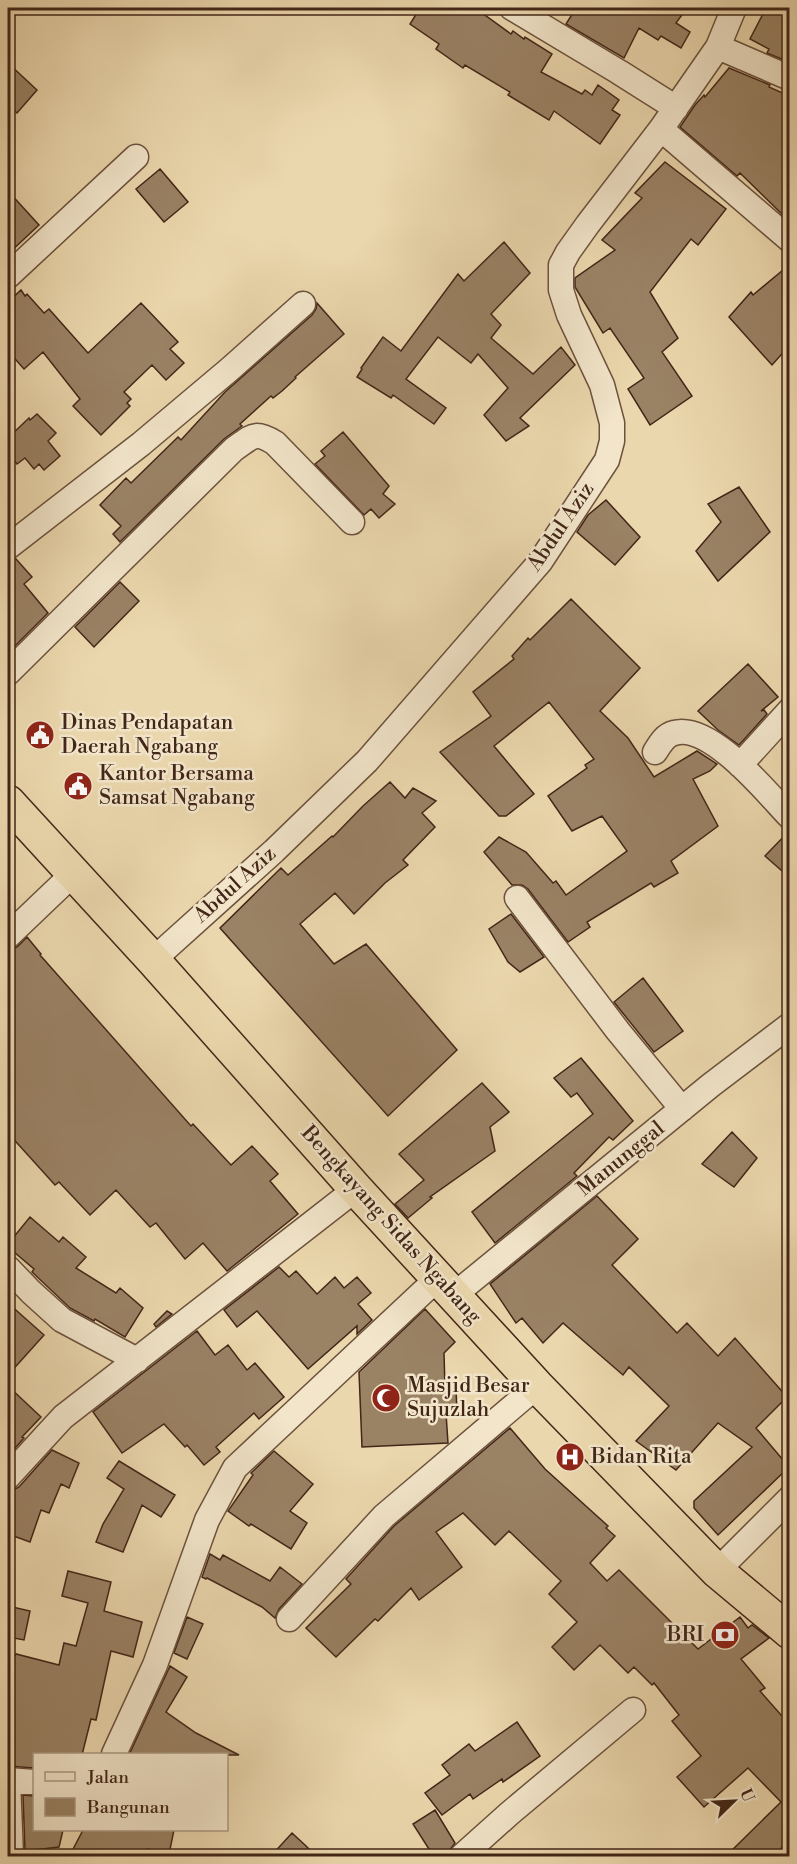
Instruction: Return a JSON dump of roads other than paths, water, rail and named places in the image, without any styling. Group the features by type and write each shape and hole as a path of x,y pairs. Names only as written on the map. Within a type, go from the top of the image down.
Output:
{"highway":[{"name":"Bengkayang Sidas Ngabang","path":"8,802 153,960 356,1189 537,1386 717,1571 789,1632"}],"street":[{"path":"512,8 676,108"},
{"name":"Abdul Aziz","path":"153,960 274,851 367,761 540,562 607,460 612,441 610,414 602,385 569,315 561,290 561,265 588,224 661,129 718,47 734,8"},
{"path":"718,47 789,78"},
{"path":"661,129 789,240"},
{"path":"8,276 136,157"},
{"path":"8,547 141,444 303,304"},
{"path":"8,673 234,450 256,435 275,443 352,522"},
{"path":"740,765 789,710"},
{"path":"655,752 666,737 672,733 681,732 710,740 740,765 789,817"},
{"path":"8,936 74,873"},
{"path":"517,898 596,1002 682,1109"},
{"name":"Manunggal","path":"115,1753 155,1665 207,1520 235,1468 446,1286 682,1109 789,1024"},
{"path":"8,1477 63,1417 356,1189"},
{"path":"8,1268 62,1320 137,1360"},
{"path":"289,1619 384,1516 537,1386"},
{"path":"717,1571 789,1498"},
{"path":"462,1857 510,1813 633,1710"},
{"path":"11,1857 8,1780 33,1782"}],"place":[{"name":"Dinas Pendapatan Daerah Ngabang","path":"40,735"},
{"name":"Kantor Bersama Samsat Ngabang","path":"78,786"},
{"name":"Masjid Besar Sujuzlah","path":"386,1398"},
{"name":"Bidan Rita","path":"570,1457"},
{"name":"BRI","path":"725,1635"}]}
